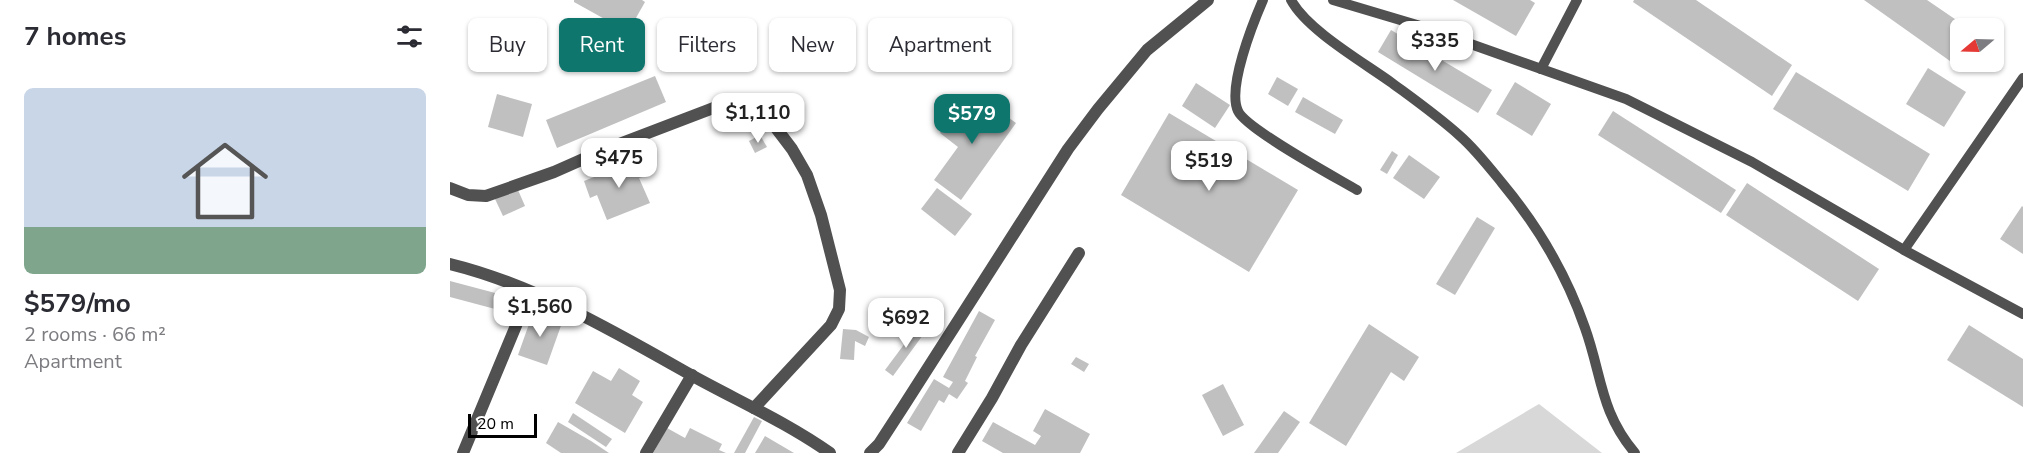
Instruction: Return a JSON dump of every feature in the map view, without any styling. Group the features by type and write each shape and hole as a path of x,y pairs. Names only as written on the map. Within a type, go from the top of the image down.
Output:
{"street":[{"path":"870,453 879,444 1068,149 1147,50 1208,0"},
{"path":"450,188 468,195 486,196 554,172 606,149 716,107 749,109 773,124 807,175 821,215 840,290 839,309 831,325 754,408"},
{"path":"958,453 1021,345 1079,253"},
{"path":"450,264 489,275 530,292 628,338 803,434 830,453"},
{"path":"463,453 530,292"},
{"path":"646,453 692,375"}],"lane":[{"path":"1263,0 1248,36 1236,86 1235,99 1238,111 1257,130 1357,190"},
{"path":"1291,0 1305,20 1393,83 1461,137 1504,185 1540,235 1572,296 1585,328 1612,421 1635,453"},
{"path":"1333,0 1418,25 1626,99 1752,162 1904,250 2023,314"},
{"path":"1541,69 1577,0"},
{"path":"1904,250 2023,78"}],"shaded area":[{"path":"1539,404 1602,453 1456,453"}],"building":[{"path":"574,0 642,0 645,2 636,18 603,18"},
{"path":"1453,0 1530,0 1535,3 1516,36"},
{"path":"1634,0 1696,0 1792,65 1772,96 1633,2"},
{"path":"1864,0 1927,0 1953,18 1950,18 1950,61"},
{"path":"1391,30 1492,90 1478,113 1378,52"},
{"path":"1928,68 1966,92 1944,127 1906,104"},
{"path":"1796,72 1930,154 1908,191 1773,109"},
{"path":"655,76 666,102 557,148 546,120"},
{"path":"1277,77 1298,89 1288,106 1268,94"},
{"path":"1515,82 1551,104 1532,136 1496,114"},
{"path":"1196,83 1230,105 1215,128 1182,106"},
{"path":"497,94 532,104 523,137 488,127"},
{"path":"965,97 985,112 991,105 1016,123 961,200 934,180 958,147 940,133"},
{"path":"1303,97 1343,120 1335,134 1295,112"},
{"path":"1613,111 1736,190 1721,213 1598,135"},
{"path":"1169,113 1298,190 1249,272 1121,195"},
{"path":"760,135 767,147 755,153 749,141"},
{"path":"1392,151 1398,155 1387,174 1380,170"},
{"path":"1409,155 1440,177 1424,199 1393,178"},
{"path":"639,159 646,176 639,178 650,203 607,220 597,195 590,198 584,181"},
{"path":"1747,183 1879,269 1858,301 1726,215"},
{"path":"937,188 972,214 955,236 921,209"},
{"path":"518,190 525,206 503,216 495,199"},
{"path":"2023,207 2023,254 2000,239"},
{"path":"1477,217 1495,228 1455,295 1436,284"},
{"path":"450,281 499,294 495,309 450,297"},
{"path":"534,310 563,320 547,365 518,355"},
{"path":"979,311 995,320 975,356 977,357 965,381 968,383 957,399 949,394 944,403 939,400 921,431 907,423 934,379 949,388 953,382 943,377"},
{"path":"920,323 928,328 893,376 885,370"},
{"path":"1369,324 1419,357 1404,381 1391,372 1346,446 1309,423"},
{"path":"1969,325 2023,359 2023,407 1947,360"},
{"path":"843,329 856,330 869,337 865,346 855,341 854,360 840,359"},
{"path":"1076,357 1089,364 1084,372 1071,364"},
{"path":"619,368 640,381 632,395 643,402 625,433 575,403 593,371 611,381"},
{"path":"1223,384 1244,425 1223,436 1202,395"},
{"path":"1045,409 1090,434 1080,453 1003,453 982,441 993,422 1035,445 1041,436 1033,431"},
{"path":"1284,411 1300,422 1278,453 1254,453"},
{"path":"573,413 612,439 606,447 568,422"},
{"path":"754,417 762,421 745,453 734,453"},
{"path":"558,422 609,453 561,453 546,443"},
{"path":"667,428 685,438 690,428 722,444 719,450 726,453 653,453"},
{"path":"765,436 794,453 755,453"}]}
